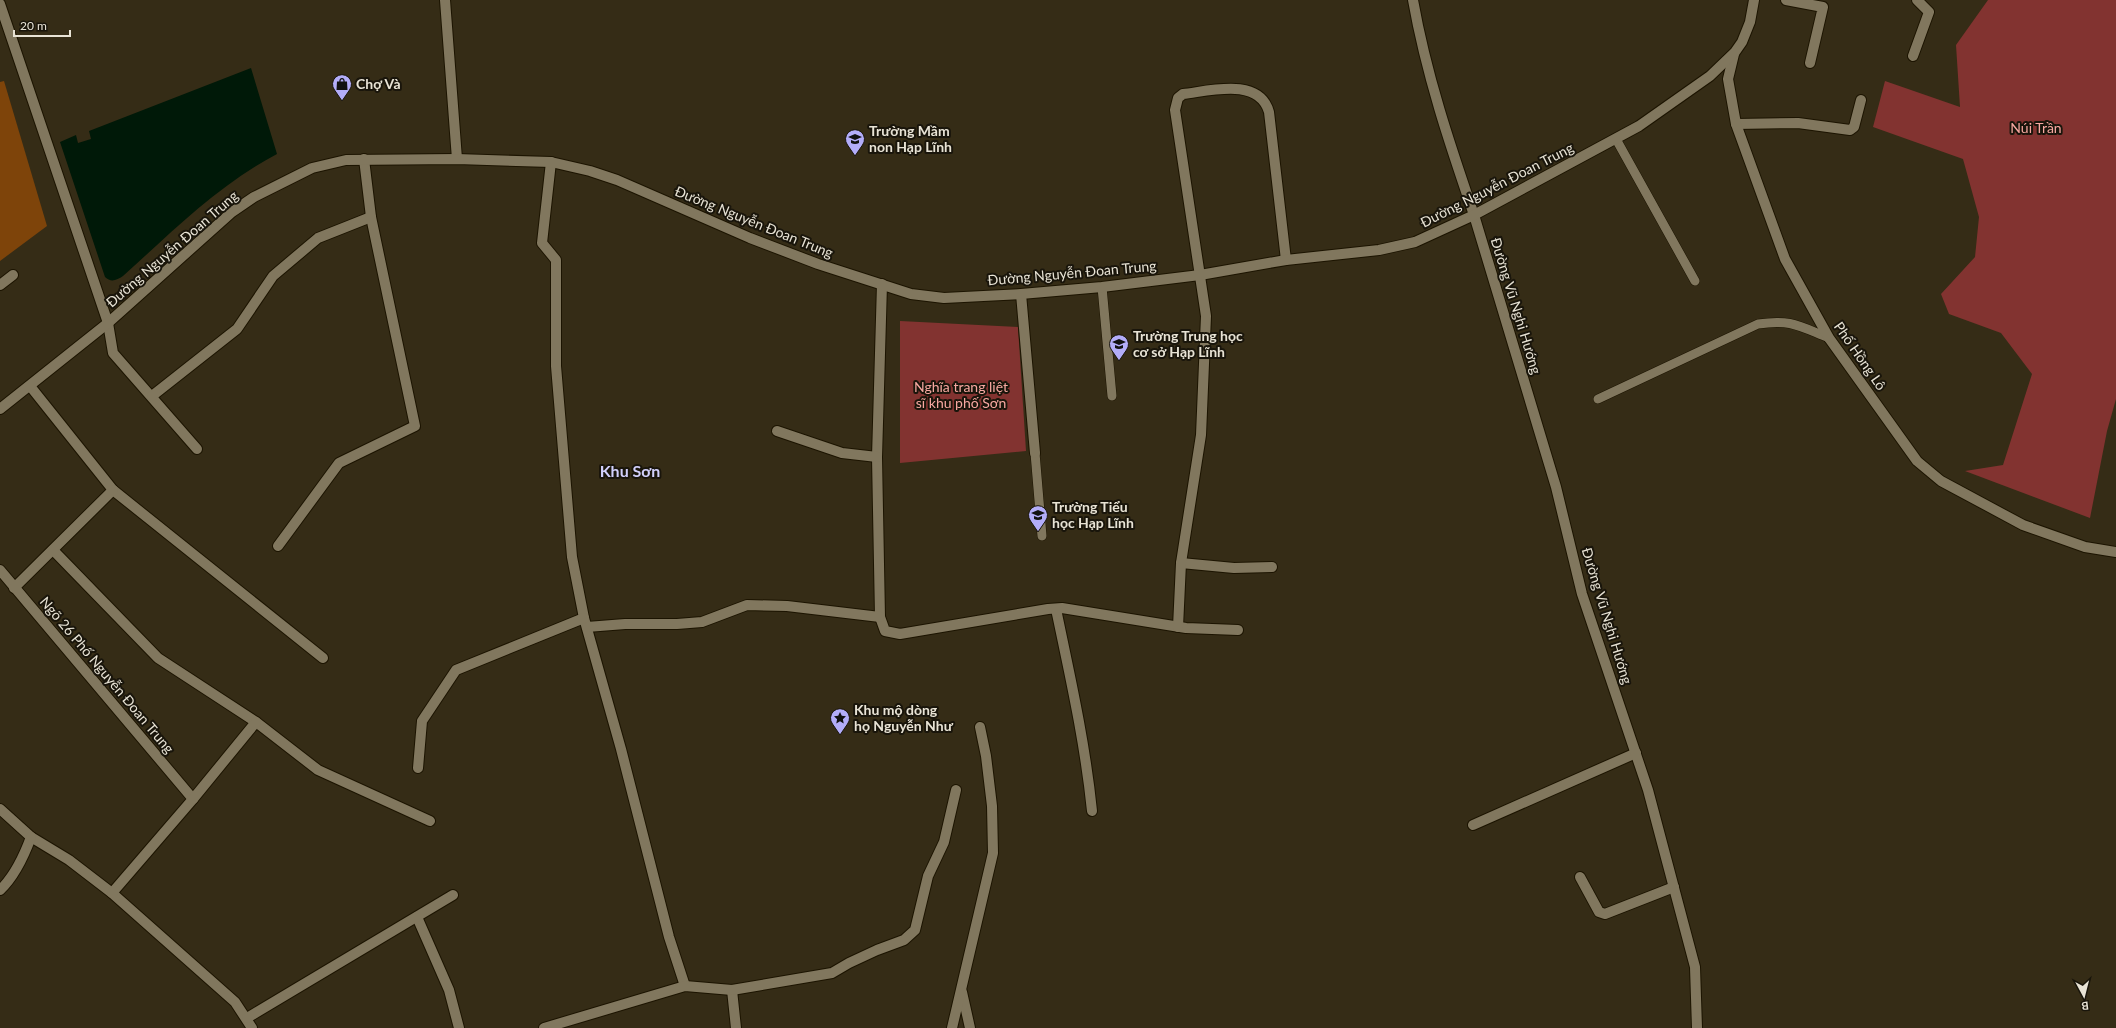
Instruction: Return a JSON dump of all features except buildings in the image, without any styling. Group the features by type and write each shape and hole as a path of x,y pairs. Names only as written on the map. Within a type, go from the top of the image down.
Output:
{"street":[{"path":"445,0 457,158"},
{"name":"Đường Vũ Nghi Hướng","path":"1413,0 1421,42 1455,159 1474,215 1556,487 1582,594 1648,790 1695,966 1698,1028"},
{"name":"Đường Nguyễn Đoan Trung","path":"0,409 108,323 232,212 254,197 312,168 346,160 457,158 551,162 590,171 617,180 774,248 912,294 944,298 1021,294 1102,287 1200,275 1286,260 1399,247 1415,242 1474,215 1616,139 1645,122 1704,80 1734,52 1742,42 1750,22 1754,0"},
{"path":"1786,0 1823,7 1810,62"},
{"path":"1913,56 1929,12 1917,0"},
{"path":"0,4 108,323 113,353 152,396 197,450"},
{"name":"Phố Hồng Lô","path":"1734,52 1728,79 1736,124 1785,259 1829,338 1918,461 1941,481 2023,524 2085,547 2116,552"},
{"path":"1178,627 1181,563 1201,435 1206,316 1176,110 1178,98 1183,94 1228,89 1240,90 1258,95 1264,100 1269,112 1286,260"},
{"path":"1736,124 1798,123 1850,130 1854,127 1861,100"},
{"path":"278,546 339,463 415,426 371,217 364,159"},
{"path":"551,162 542,243 556,260 557,374 572,557 586,622 669,937 685,986"},
{"path":"152,396 237,329 273,276 318,238 371,217"},
{"path":"0,285 13,276"},
{"path":"882,284 877,457 880,618 885,630 900,634 1056,609 1178,627 1238,630"},
{"path":"1021,294 1035,454"},
{"path":"30,386 113,490 323,658"},
{"path":"777,431 842,453 877,457"},
{"path":"14,588 113,490"},
{"path":"52,550 158,658 256,722 318,770 430,821"},
{"path":"1181,563 1234,568 1272,568"},
{"name":"Ngõ 26 Phố Nguyễn Đoan Trung","path":"0,570 193,799"},
{"path":"418,768 422,721 456,670 586,622 677,624 702,622 747,605 787,606 880,618"},
{"path":"1056,609 1079,718 1088,770 1092,811"},
{"path":"112,892 193,799 256,722"},
{"path":"952,1028 993,853 992,806 986,756 980,727"},
{"path":"1473,825 1636,753"},
{"path":"545,1028 685,986 732,990 832,973 870,953 904,940 915,930 928,876 944,842 956,790"},
{"path":"0,809 31,837 69,860 112,892 210,978 235,1002 247,1018 252,1028"},
{"path":"0,890 6,885 24,858 31,837"},
{"path":"1580,878 1599,912 1605,914 1674,888"},
{"path":"247,1018 453,895"},
{"path":"417,916 449,990 459,1028"},
{"path":"732,990 736,1028"},
{"path":"962,990 970,1028"}],"lane":[{"path":"1616,139 1695,282"},
{"path":"1102,287 1112,396"},
{"path":"1598,399 1758,324 1790,322 1829,338"},
{"path":"1035,454 1042,536"}],"green space":[{"name":"Núi Trần","path":"1988,0 2116,0 2116,399 2107,431 2090,518 1965,471 2003,465 2032,374 2001,333 1949,314 1941,294 1975,257 1979,217 1963,159 1873,127 1885,81 1960,107 1956,45"},
{"name":"Nghĩa trang liệt sĩ khu phố Sơn","path":"900,321 1018,327 1026,451 900,463"}],"shaded area":[{"path":"251,68 277,154 255,166 196,210 123,276 114,280 107,279 105,277 60,142 76,135 78,143 91,139 89,131"}],"place":[{"name":"Chợ Và","path":"342,101"},
{"name":"Trường Mầm non Hạp Lĩnh","path":"855,156"},
{"name":"Trường Trung học cơ sở Hạp Lĩnh","path":"1119,361"},
{"name":"Trường Tiểu học Hạp Lĩnh","path":"1038,532"},
{"name":"Khu mộ dòng họ Nguyễn Như","path":"840,735"}],"district":[{"name":"Khu Sơn","path":"630,471"}]}
